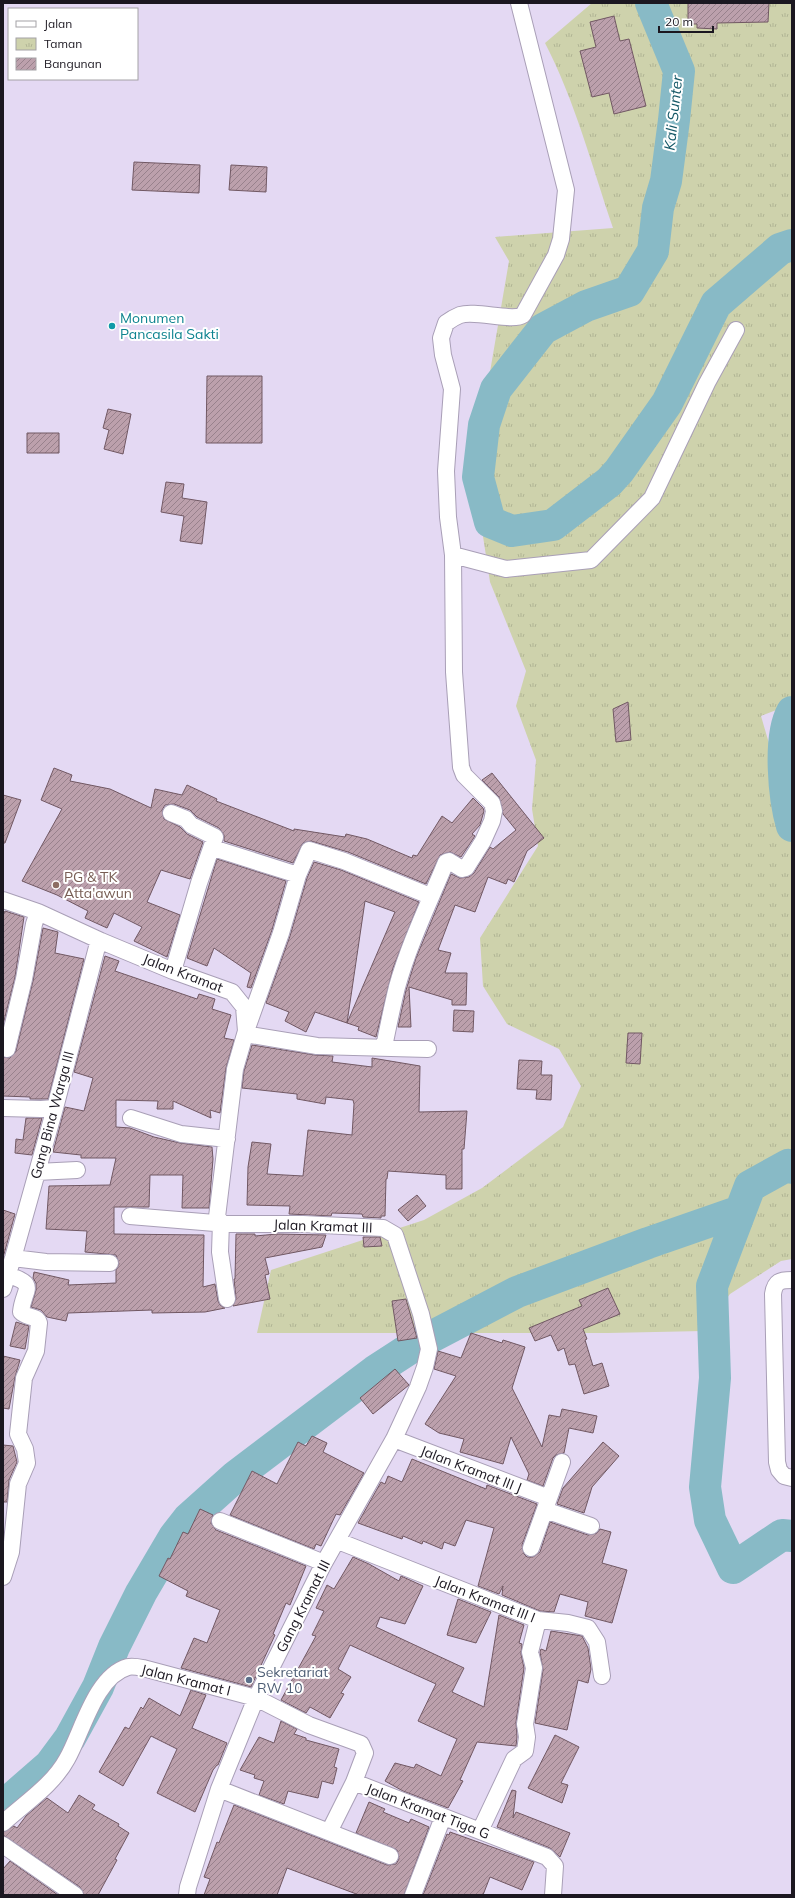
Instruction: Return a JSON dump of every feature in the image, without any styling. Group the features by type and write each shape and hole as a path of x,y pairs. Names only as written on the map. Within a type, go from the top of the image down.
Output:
{"street":[{"path":"384,1047 397,988 430,896 446,862 449,861 462,869 466,868 483,841 494,815 492,803 464,775 461,767 454,672 452,555 448,518 446,470 452,389 443,355 441,338 443,328 446,323 460,315 482,314 520,317 526,312 559,245 566,200 566,190 520,3"},
{"path":"452,555 506,569 592,560 652,498 707,383 736,330"},
{"path":"171,813 186,819 191,825 214,835 215,839 199,883 174,971"},
{"path":"213,848 298,875"},
{"path":"428,1049 317,1046 251,1035 246,1031 281,933 298,875 308,851 312,850 344,861 430,896"},
{"name":"Jalan Kramat","path":"3,900 38,912 101,941 174,971 232,992 244,1007 246,1031 235,1069 217,1216 221,1222 220,1252 227,1300"},
{"path":"7,1048 24,979 34,924 38,912"},
{"name":"Gang Bina Warga III","path":"6,1282 55,1108 97,947 101,941"},
{"path":"3,1108 41,1110 55,1108"},
{"path":"131,1118 181,1134 227,1139"},
{"path":"37,1172 77,1170"},
{"name":"Jalan Kramat III","path":"130,1216 221,1222 227,1224 303,1224 383,1228 391,1231 395,1235 423,1322 429,1349"},
{"path":"13,1258 46,1262 110,1263"},
{"path":"3,1577 11,1552 18,1484 27,1463 25,1449 18,1434 24,1378 36,1351 39,1323 35,1318 23,1315 21,1312 27,1288 26,1282 23,1279 6,1282"},
{"path":"789,1280 778,1281 775,1284 773,1294 777,1462 779,1470 784,1476 792,1478"},
{"name":"Gang Kramat III","path":"188,1895 188,1887 219,1789 256,1698 324,1563 338,1541 394,1439 418,1387 429,1349"},
{"name":"Jalan Kramat III J","path":"394,1439 547,1504 591,1526"},
{"path":"531,1548 562,1462"},
{"path":"220,1521 324,1563"},
{"name":"Jalan Kramat III I","path":"338,1541 538,1620 568,1623 588,1628 597,1642 602,1676"},
{"path":"480,1831 514,1759 525,1751 527,1737 525,1724 534,1668 530,1652 538,1620"},
{"name":"Jalan Kramat I","path":"3,1823 48,1784 67,1759 82,1723 106,1682 118,1671 129,1667 143,1668 256,1698"},
{"name":"Jalan Kramat Tiga G","path":"256,1698 309,1725 361,1744 365,1753 354,1782 547,1857 555,1866 553,1895"},
{"path":"329,1832 354,1782"},
{"path":"219,1789 390,1856"},
{"path":"413,1895 443,1816"},
{"path":"3,1845 75,1895"}],"green space":[{"path":"592,3 792,3 792,704 761,716 792,822 792,1259 781,1261 730,1294 703,1331 608,1333 257,1333 271,1270 424,1220 482,1188 563,1127 581,1086 559,1049 507,1024 483,986 480,938 538,846 532,809 536,760 516,706 526,671 490,582 473,471 509,261 495,237 613,228 574,111 556,65 545,43"}],"building":[{"path":"688,3 769,3 768,22 717,23 717,29 697,28 697,24 688,24"},
{"path":"614,16 620,41 629,39 646,106 614,114 609,93 592,97 580,51 596,47 590,22"},
{"path":"134,162 200,165 199,193 132,190"},
{"path":"231,165 267,167 266,192 229,190"},
{"path":"207,376 262,376 262,443 206,443"},
{"path":"108,409 131,414 123,454 104,449 109,430 103,428"},
{"path":"27,433 59,433 59,453 27,453"},
{"path":"166,482 184,484 182,498 207,502 202,544 180,541 184,516 161,512"},
{"path":"628,702 631,740 616,742 613,709"},
{"path":"54,768 72,775 70,781 110,789 151,808 155,789 182,795 187,785 217,799 216,801 294,831 294,829 345,837 346,834 367,839 412,858 413,855 417,856 442,816 452,823 473,798 484,811 480,825 472,834 475,836 461,857 450,852 440,855 426,884 348,852 311,841 303,843 293,863 224,841 224,835 219,828 197,817 190,810 174,804 165,805 162,810 164,819 180,827 187,834 203,842 190,879 161,870 147,902 180,915 167,957 134,941 142,927 114,913 107,928 85,918 88,911 57,895 22,881 62,809 41,800"},
{"path":"492,773 544,838 527,851 514,882 508,879 506,884 488,877 475,912 455,905 438,950 451,953 445,973 467,973 466,1005 452,1005 452,1000 409,987 411,1027 398,1027 406,990 416,958 451,874 460,878 469,877 474,873 490,847 493,849 516,830 503,814 499,797 482,780"},
{"path":"3,795 21,800 5,843 3,843"},
{"path":"217,859 286,881 272,930 251,988 247,987 251,973 214,948 207,966 187,958"},
{"path":"314,862 341,870 419,902 393,968 376,1037 358,1030 359,1027 347,1023 315,1012 306,1032 285,1021 289,1012 266,1003 290,936 307,878","holes":["365,901 395,912 347,1023"]},
{"path":"5,911 24,917 15,977 3,1025 3,915"},
{"path":"43,928 58,932 55,953 84,959 48,1099 3,1096 3,1057 10,1058 16,1051 33,981"},
{"path":"105,956 119,961 115,971 197,999 199,994 215,999 212,1009 231,1015 224,1038 234,1040 226,1068 220,1113 210,1110 211,1118 173,1101 173,1109 157,1109 158,1101 116,1100 116,1127 130,1128 154,1137 180,1143 212,1147 213,1159 209,1208 182,1208 183,1175 150,1175 149,1207 114,1207 114,1234 204,1235 203,1287 215,1284 218,1301 220,1305 225,1308 205,1312 152,1313 152,1310 68,1313 66,1321 47,1317 41,1310 31,1307 36,1290 36,1283 33,1278 34,1272 69,1280 68,1285 116,1283 116,1270 119,1264 116,1255 85,1252 87,1231 46,1229 49,1186 110,1185 116,1158 81,1158 81,1155 53,1152 65,1107 84,1111 93,1078 74,1072"},
{"path":"454,1010 474,1011 473,1032 453,1031"},
{"path":"628,1033 642,1033 640,1064 626,1063"},
{"path":"252,1045 315,1055 333,1056 332,1062 372,1067 372,1058 420,1066 419,1112 467,1111 464,1149 462,1149 462,1189 446,1189 446,1175 388,1171 386,1179 385,1216 381,1216 381,1218 363,1217 362,1214 332,1213 331,1216 289,1214 290,1206 247,1205 248,1167 252,1142 271,1144 267,1174 303,1176 308,1130 352,1135 354,1104 353,1100 326,1097 325,1104 297,1099 297,1094 242,1088 244,1071"},
{"path":"519,1060 542,1061 541,1075 552,1075 551,1100 536,1099 537,1090 517,1089"},
{"path":"26,1118 42,1118 32,1155 15,1153 16,1139 23,1140"},
{"path":"417,1195 426,1206 408,1221 398,1210"},
{"path":"3,1210 15,1214 3,1258"},
{"path":"236,1234 255,1234 255,1236 277,1234 326,1235 322,1247 265,1258 269,1274 265,1275 270,1299 233,1306 236,1298 234,1279"},
{"path":"363,1237 380,1237 382,1246 364,1247"},
{"path":"608,1288 620,1314 583,1329 587,1339 585,1340 593,1366 602,1363 609,1386 584,1394 575,1364 569,1365 564,1348 558,1351 551,1335 535,1341 529,1328 582,1306 579,1300"},
{"path":"406,1299 417,1338 398,1341 392,1301"},
{"path":"16,1322 29,1326 25,1349 10,1346"},
{"path":"471,1333 502,1343 503,1340 525,1347 512,1388 542,1447 549,1415 560,1417 562,1409 597,1416 593,1433 569,1428 564,1453 556,1455 553,1458 543,1486 527,1480 529,1474 511,1437 503,1464 460,1452 464,1439 439,1433 425,1424 456,1376 434,1369 438,1351 461,1358"},
{"path":"3,1356 20,1360 9,1409 3,1408"},
{"path":"395,1369 409,1385 373,1414 360,1398"},
{"path":"312,1436 327,1443 323,1452 364,1473 340,1515 336,1514 321,1546 316,1544 314,1549 230,1515 252,1471 277,1484 298,1442 306,1446"},
{"path":"603,1442 619,1456 592,1487 584,1513 557,1504 563,1488"},
{"path":"3,1445 13,1446 17,1462 9,1480 7,1502 3,1502"},
{"path":"412,1459 486,1489 487,1485 537,1504 522,1545 524,1554 527,1557 533,1557 540,1552 550,1522 588,1535 597,1533 600,1529 611,1532 602,1563 627,1570 612,1623 585,1616 588,1602 560,1594 554,1612 540,1611 502,1595 503,1586 499,1594 478,1586 494,1528 466,1520 455,1546 444,1542 442,1549 423,1541 422,1544 403,1536 402,1539 358,1523 381,1482 385,1484 388,1476 402,1482"},
{"path":"200,1509 213,1515 211,1523 216,1530 306,1566 290,1605 286,1603 273,1634 275,1635 251,1687 181,1668 194,1638 207,1643 220,1610 186,1596 188,1591 159,1576 168,1558 170,1559 183,1532 188,1534"},
{"path":"353,1557 399,1581 401,1576 423,1586 405,1624 380,1617 376,1627 464,1668 452,1692 484,1707 499,1615 524,1625 519,1643 522,1644 521,1654 524,1668 516,1722 516,1746 477,1742 460,1780 463,1781 448,1808 403,1791 385,1781 395,1763 414,1768 416,1764 441,1776 457,1739 418,1721 436,1684 350,1645 338,1669 351,1677 341,1693 344,1694 330,1718 310,1707 306,1713 281,1700 316,1636 312,1635 324,1611 316,1608 327,1585 334,1589"},
{"path":"458,1599 491,1612 476,1643 447,1635"},
{"path":"551,1631 582,1636 588,1648 591,1669 588,1683 578,1680 567,1730 535,1723 543,1670 540,1652 541,1649 546,1651"},
{"path":"191,1690 206,1695 192,1728 227,1743 218,1765 213,1770 195,1812 157,1793 177,1749 151,1736 123,1786 99,1772 125,1727 129,1729 141,1707 143,1709 149,1698 180,1716"},
{"path":"281,1721 297,1729 294,1734 306,1738 306,1740 339,1749 334,1767 337,1768 333,1784 322,1781 318,1798 288,1791 284,1804 259,1795 264,1781 254,1778 255,1775 240,1770 259,1737 274,1743"},
{"path":"555,1735 579,1747 561,1783 568,1785 562,1803 528,1788"},
{"path":"512,1790 516,1791 513,1818 516,1812 570,1833 560,1857 550,1848 497,1827"},
{"path":"79,1795 95,1805 92,1809 119,1824 118,1826 129,1833 115,1859 117,1860 98,1895 84,1895 80,1887 3,1835 3,1832 14,1826 17,1828 26,1816 47,1798 68,1813"},
{"path":"369,1802 385,1809 383,1812 409,1823 411,1819 429,1827 404,1895 359,1895 287,1868 277,1895 204,1895 210,1879 204,1877 217,1842 219,1843 234,1805 387,1865 396,1864 399,1859 397,1850 356,1833"},
{"path":"450,1832 534,1862 522,1890 490,1877 483,1895 423,1895 447,1834 449,1835"},
{"path":"10,1861 58,1895 3,1895 3,1869"}],"waterway":[{"name":"Kali Sunter","path":"651,3 679,71 666,181 658,208 653,251 629,291 586,306 543,329 496,389 484,425 478,477 490,522 512,531 553,525 609,482 619,471 667,403 716,304 780,249 792,245"},
{"path":"792,712 785,737 784,752 785,785 792,826"},
{"path":"792,1168 788,1165 750,1186 712,1286 715,1378 705,1487 710,1520 733,1568 782,1535 792,1536"},
{"path":"3,1806 50,1765 70,1738 98,1687 114,1647 141,1593 174,1537 188,1519 236,1476 375,1371 412,1347 517,1292 648,1243 740,1211"}],"place":[{"name":"Monumen Pancasila Sakti","path":"112,326"},
{"name":"PG & TK Atta'awun","path":"56,885"},
{"name":"Sekretariat RW 10","path":"249,1680"}]}
